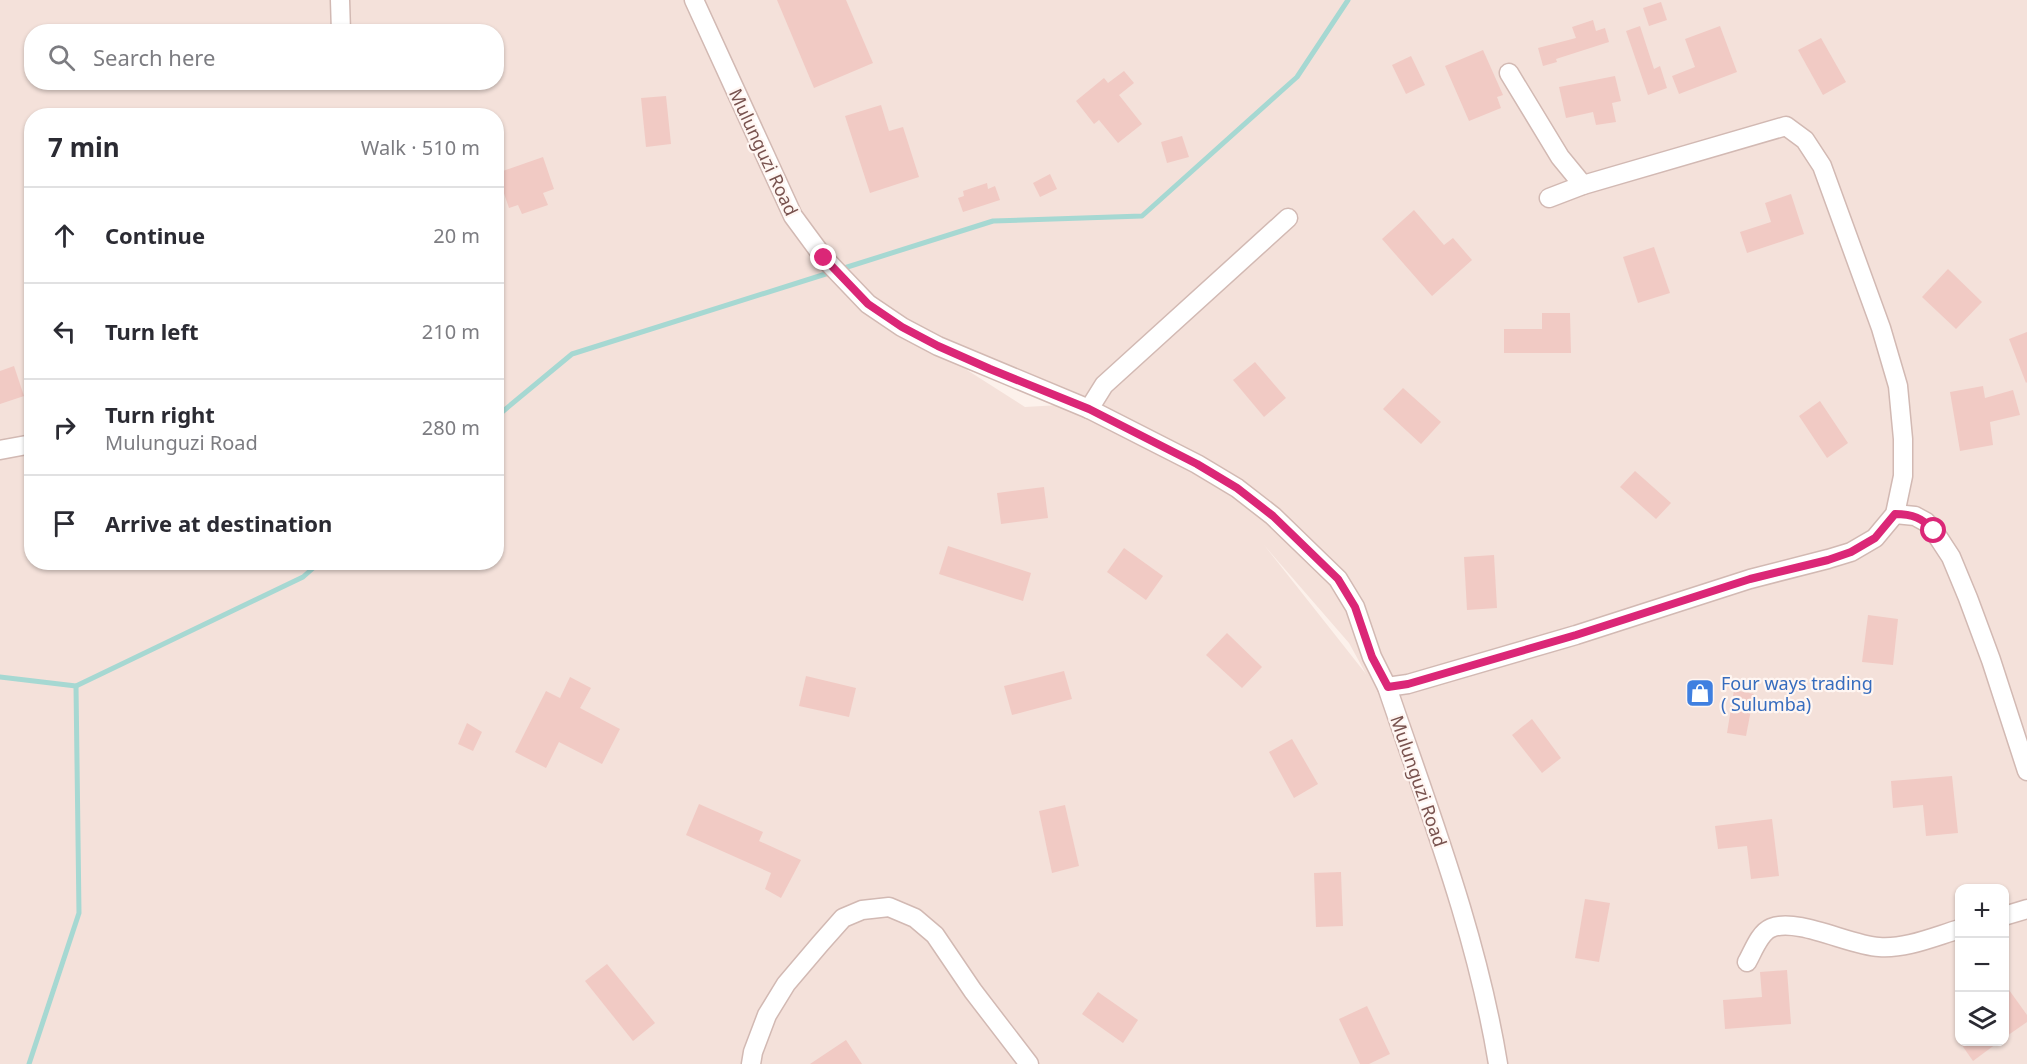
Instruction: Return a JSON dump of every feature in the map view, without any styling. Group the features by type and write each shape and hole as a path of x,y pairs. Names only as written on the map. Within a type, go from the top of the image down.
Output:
{"street":[{"path":"340,0 341,24"},
{"name":"Mulunguzi Road","path":"694,0 793,216 831,266 868,304 902,327 938,346 1089,409 1217,476 1237,488 1273,516 1338,579 1355,607 1372,657 1388,687 1463,910 1479,968 1498,1064"},
{"path":"1509,73 1560,157 1583,185"},
{"path":"1388,687 1408,684 1576,635 1750,579 1851,552 1875,538 1895,514 1903,476 1903,439 1898,386 1881,328 1834,197 1822,166 1805,140 1786,126 1583,185 1549,198"},
{"path":"1089,409 1104,385 1288,218"},
{"path":"0,450 24,446"},
{"path":"1895,514 1915,516 1926,522 1951,557 1991,660 2027,771"},
{"path":"751,1064 753,1052 767,1015 786,984 820,944 843,918 862,910 889,907 915,918 935,935 973,991 1029,1064"},
{"path":"2009,914 2027,909"},
{"path":"1747,962 1762,935 1770,928 1784,926 1820,932 1876,947 1899,947 1955,930"}],"shaded area":[{"path":"0,0 2027,0 2027,1064 0,1064","holes":["967,370 1077,404 1025,407","1264,545 1349,643 1366,674"]}],"building":[{"path":"777,0 846,0 873,63 814,88"},
{"path":"1661,2 1667,20 1649,26 1643,8"},
{"path":"1593,20 1596,31 1605,28 1609,42 1556,59 1557,62 1543,66 1538,48 1576,38 1572,27"},
{"path":"1640,26 1654,69 1660,66 1667,88 1648,95 1626,31"},
{"path":"1720,26 1737,72 1679,94 1672,76 1695,67 1685,39"},
{"path":"1821,38 1846,82 1823,95 1798,50"},
{"path":"1483,50 1503,95 1497,97 1501,108 1469,121 1445,66"},
{"path":"1411,56 1425,85 1406,94 1392,65"},
{"path":"1124,71 1134,83 1119,95 1142,124 1118,143 1099,120 1094,124 1076,101 1104,78 1108,83"},
{"path":"1615,76 1621,101 1612,103 1616,122 1596,125 1593,112 1566,118 1559,87"},
{"path":"666,96 671,144 646,147 641,98"},
{"path":"881,105 889,131 903,127 919,177 870,193 845,116"},
{"path":"1182,136 1189,157 1167,163 1161,142"},
{"path":"543,157 554,189 543,193 548,205 522,214 518,205 509,208 504,193 504,171"},
{"path":"1050,174 1057,189 1040,197 1033,183"},
{"path":"987,183 988,189 995,186 1000,200 963,212 958,198 964,196 963,191"},
{"path":"1791,194 1804,234 1747,253 1740,232 1771,222 1765,203"},
{"path":"1414,210 1444,245 1453,238 1472,260 1432,296 1382,239"},
{"path":"1654,247 1670,293 1638,303 1623,257"},
{"path":"1948,269 1982,302 1956,329 1922,297"},
{"path":"1542,313 1570,313 1571,353 1504,353 1504,329 1542,329"},
{"path":"2027,332 2027,382 2026,383 2009,339"},
{"path":"1255,362 1286,398 1264,417 1233,380"},
{"path":"14,366 24,396 0,404 0,371"},
{"path":"1983,386 1985,398 2013,390 2020,415 1990,422 1993,445 1960,451 1950,392"},
{"path":"1403,388 1441,422 1421,444 1383,409"},
{"path":"1820,401 1848,443 1827,458 1799,416"},
{"path":"1635,471 1671,503 1656,519 1620,487"},
{"path":"1044,487 1048,518 1001,524 997,493"},
{"path":"948,546 1031,573 1023,601 939,574"},
{"path":"1124,548 1163,576 1146,600 1107,572"},
{"path":"1494,555 1497,608 1467,610 1464,557"},
{"path":"1868,615 1898,619 1893,665 1862,662"},
{"path":"1227,633 1262,667 1242,688 1206,655"},
{"path":"1064,671 1072,699 1012,715 1004,686"},
{"path":"806,676 856,688 849,717 799,706"},
{"path":"570,677 591,688 580,708 620,729 602,764 559,742 546,768 515,752 546,691 560,698"},
{"path":"1734,690 1754,694 1746,736 1727,733"},
{"path":"1532,719 1561,758 1542,773 1512,735"},
{"path":"467,723 482,732 473,751 458,744"},
{"path":"1292,739 1318,784 1294,798 1269,752"},
{"path":"1952,776 1958,833 1926,836 1923,805 1893,808 1891,781"},
{"path":"699,804 763,832 759,841 801,860 781,898 765,889 771,873 686,835"},
{"path":"1065,805 1079,866 1052,873 1039,811"},
{"path":"1772,819 1779,876 1751,879 1747,846 1718,849 1715,826"},
{"path":"1341,872 1343,926 1316,927 1314,873"},
{"path":"1585,899 1610,903 1599,962 1575,958"},
{"path":"607,964 655,1023 633,1041 585,981"},
{"path":"1787,970 1791,1024 1725,1029 1723,1000 1762,997 1760,972"},
{"path":"2009,990 2027,1015 2027,1022 2009,1035"},
{"path":"1098,992 1138,1020 1123,1043 1082,1014"},
{"path":"1367,1006 1390,1054 1369,1064 1360,1064 1339,1019"},
{"path":"846,1040 862,1064 810,1064"},
{"path":"1962,1046 1993,1046 1973,1061"}],"waterway":[{"path":"841,269 993,221 1142,216 1297,77 1348,0"},
{"path":"504,410 572,354 832,272"},
{"path":"0,677 76,686 303,577 311,570"},
{"path":"29,1064 79,913 76,686"}],"place":[{"name":"Four ways trading ( Sulumba)","path":"1700,693"}],"route":[{"path":"824,258 868,304 902,327 990,369 1089,409 1197,464 1237,488 1273,516 1338,579 1355,607 1372,657 1388,687 1408,684 1576,635 1750,579 1828,560 1851,552 1875,538 1895,514 1915,516 1926,522 1934,531"}]}
